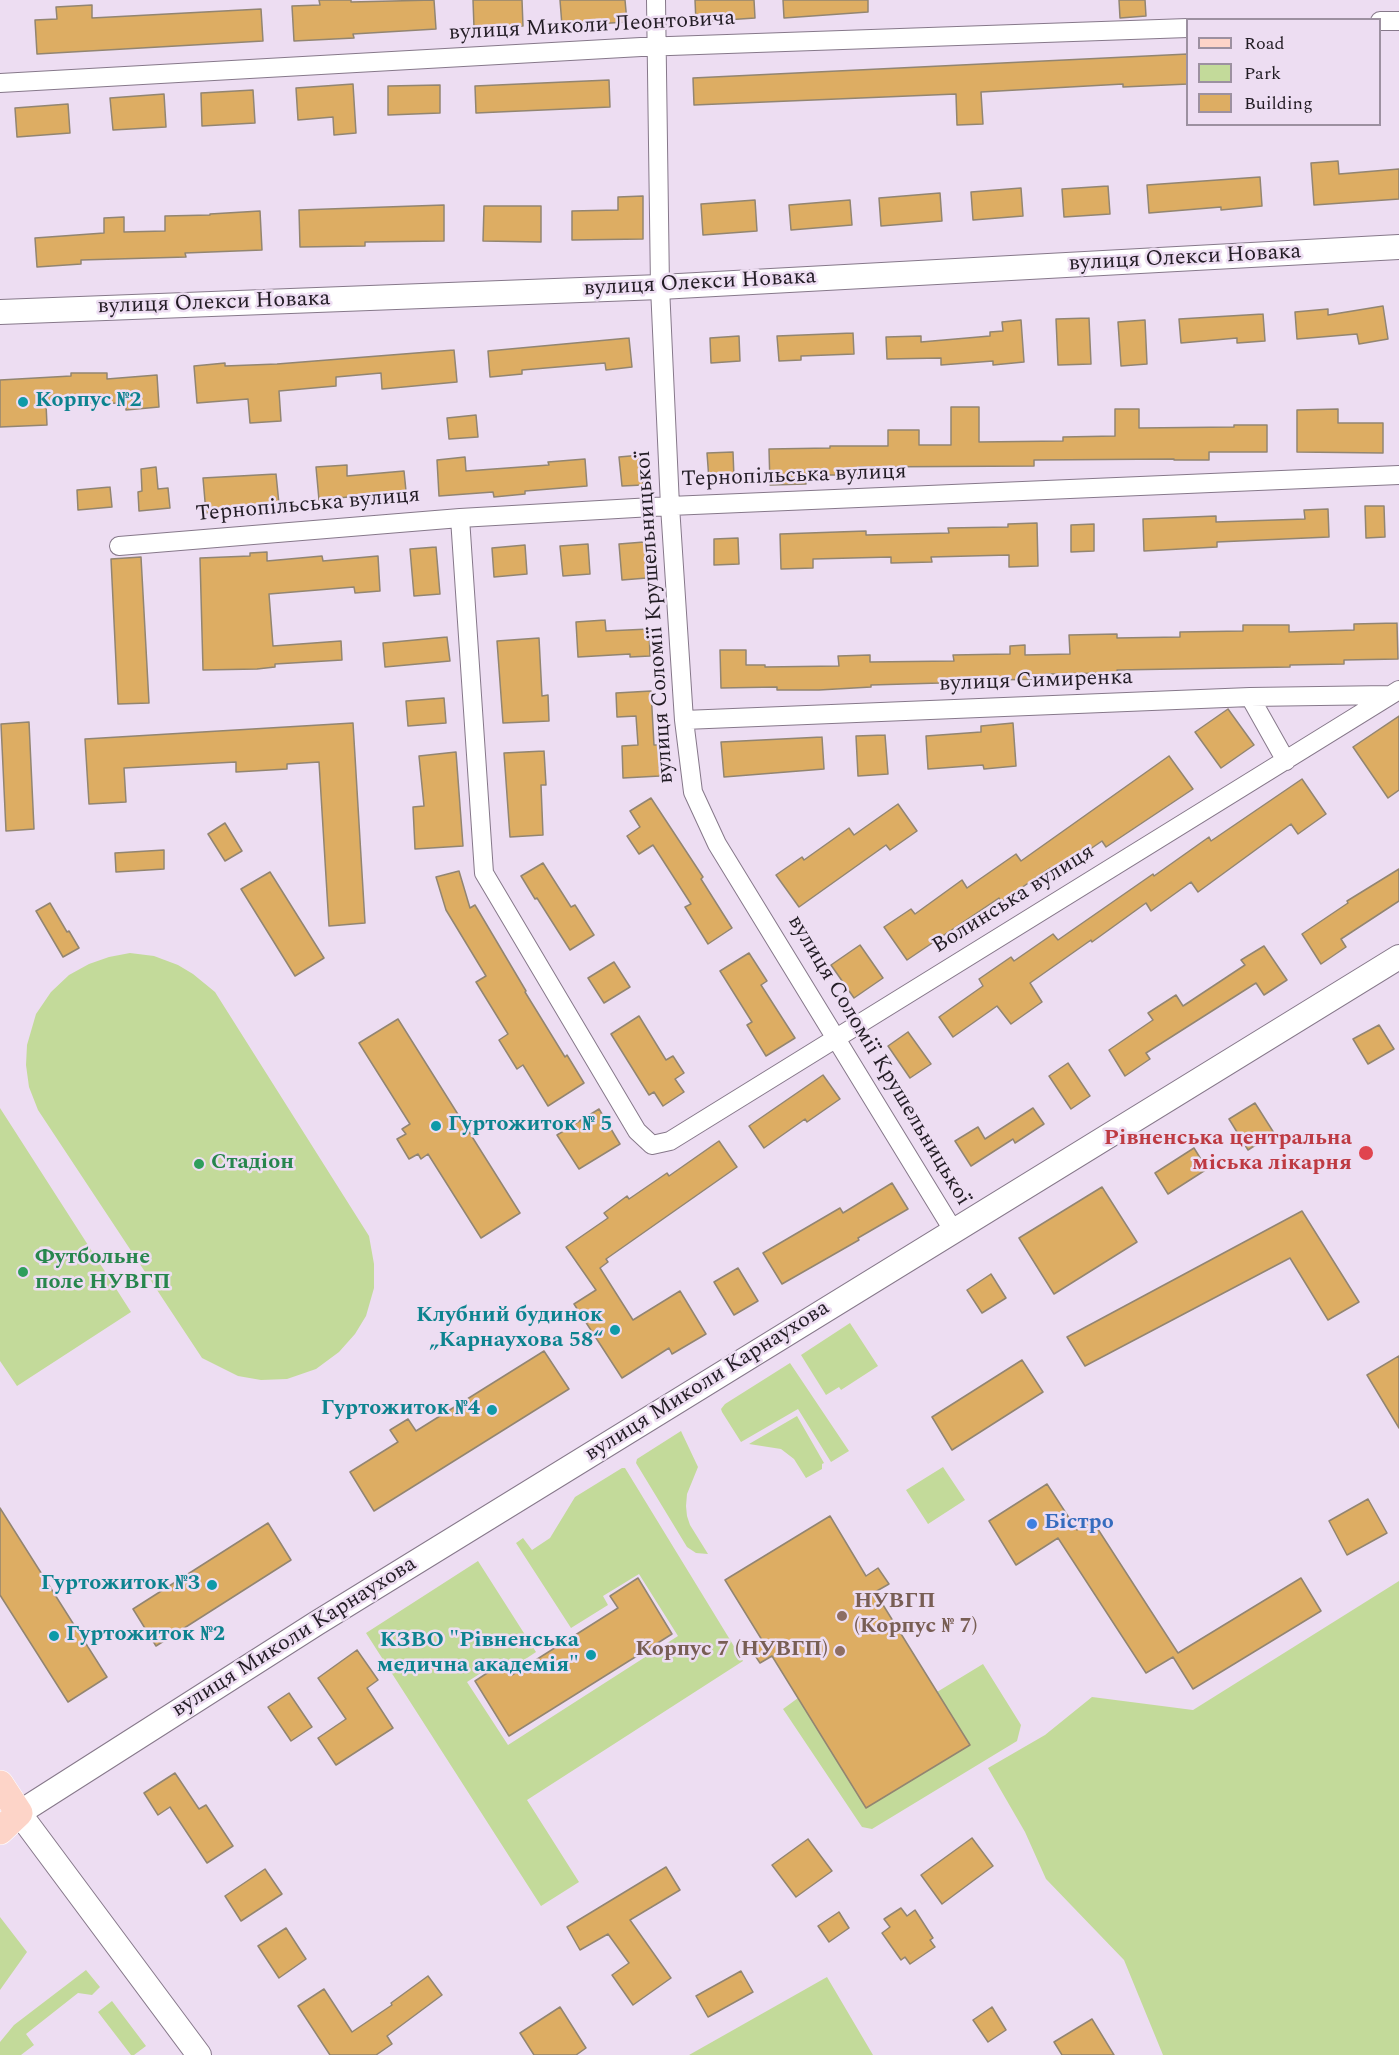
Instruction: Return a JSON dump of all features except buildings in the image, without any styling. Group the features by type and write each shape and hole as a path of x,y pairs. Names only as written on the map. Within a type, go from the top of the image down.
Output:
{"main road":[{"name":"вулиця Олекси Новака","path":"0,312 660,287 1399,248"},
{"name":"вулиця Миколи Карнаухова","path":"20,1813 317,1623 1399,957"},
{"path":"0,1784 199,2055"},
{"path":"0,1831 20,1813"}],"street":[{"name":"вулиця Соломії Крушельницької","path":"656,0 660,287 670,506 684,720 693,792 717,844 953,1230"},
{"path":"1381,21 1399,21"},
{"name":"вулиця Миколи Леонтовича","path":"0,83 657,47 1186,28"},
{"name":"Тернопільська вулиця","path":"119,546 460,518 670,506 1399,475"},
{"name":"Волинська вулиця","path":"460,518 484,873 637,1131 652,1145 670,1141 1395,692"},
{"name":"вулиця Симиренка","path":"684,720 1395,692"},
{"path":"1250,697 1286,761"}],"green space":[{"name":"Стадіон","path":"130,953 154,956 178,965 215,992 369,1236 374,1264 374,1288 366,1316 355,1334 339,1352 316,1369 287,1379 261,1380 238,1376 202,1358 38,1110 29,1087 26,1065 27,1045 36,1014 51,992 69,975 89,964"},
{"path":"0,1108 131,1312 17,1386 0,1361"},
{"path":"850,1323 878,1366 841,1390 839,1387 826,1395 801,1355"},
{"path":"790,1363 849,1451 831,1462 798,1409 741,1442 722,1412 721,1409 725,1404"},
{"path":"797,1416 824,1463 822,1469 806,1478 794,1459 781,1449 749,1444"},
{"path":"681,1431 698,1467 687,1494 687,1516 708,1554 696,1553 687,1547 636,1463 637,1459"},
{"path":"943,1467 965,1500 928,1524 906,1490"},
{"path":"625,1468 743,1661 527,1800 579,1882 541,1906 366,1633 478,1561 536,1652 512,1668 504,1658 467,1682 508,1745 678,1636 639,1574 603,1596 608,1605 571,1628 516,1543 523,1538 532,1550 550,1538 575,1497"},
{"path":"1399,1581 1399,2055 1163,2055 1124,1960 1046,1879 1025,1832 988,1768 1045,1735 1092,1697 1193,1710"},
{"path":"983,1664 1021,1725 1017,1741 872,1829 862,1827 783,1709 798,1698 866,1808 970,1745 937,1692"},
{"path":"0,1917 27,1952 0,1990"},
{"path":"86,1970 100,1987 92,1995 78,1993 26,2034 34,2045 21,2055 0,2055 0,2042 14,2025"},
{"path":"827,1977 873,2055 689,2055"},
{"path":"112,2001 146,2046 134,2055 131,2055 98,2012"}],"place":[{"name":"Корпус №2","path":"23,402"},
{"name":"Гуртожиток № 5","path":"436,1126"},
{"name":"Рівненська центральна міська лікарня","path":"1366,1153"},
{"name":"Стадіон","path":"199,1164"},
{"name":"Футбольне поле НУВГП","path":"23,1272"},
{"name":"Клубний будинок „Карнаухова 58“","path":"615,1330"},
{"name":"Гуртожиток №4","path":"492,1410"},
{"name":"Бістро","path":"1032,1524"},
{"name":"Гуртожиток №3","path":"212,1585"},
{"name":"НУВГП (Корпус № 7)","path":"842,1616"},
{"name":"Гуртожиток №2","path":"54,1636"},
{"name":"Корпус 7 (НУВГП)","path":"840,1651"},
{"name":"КЗВО \"Рівненська медична академія\"","path":"591,1655"}]}
